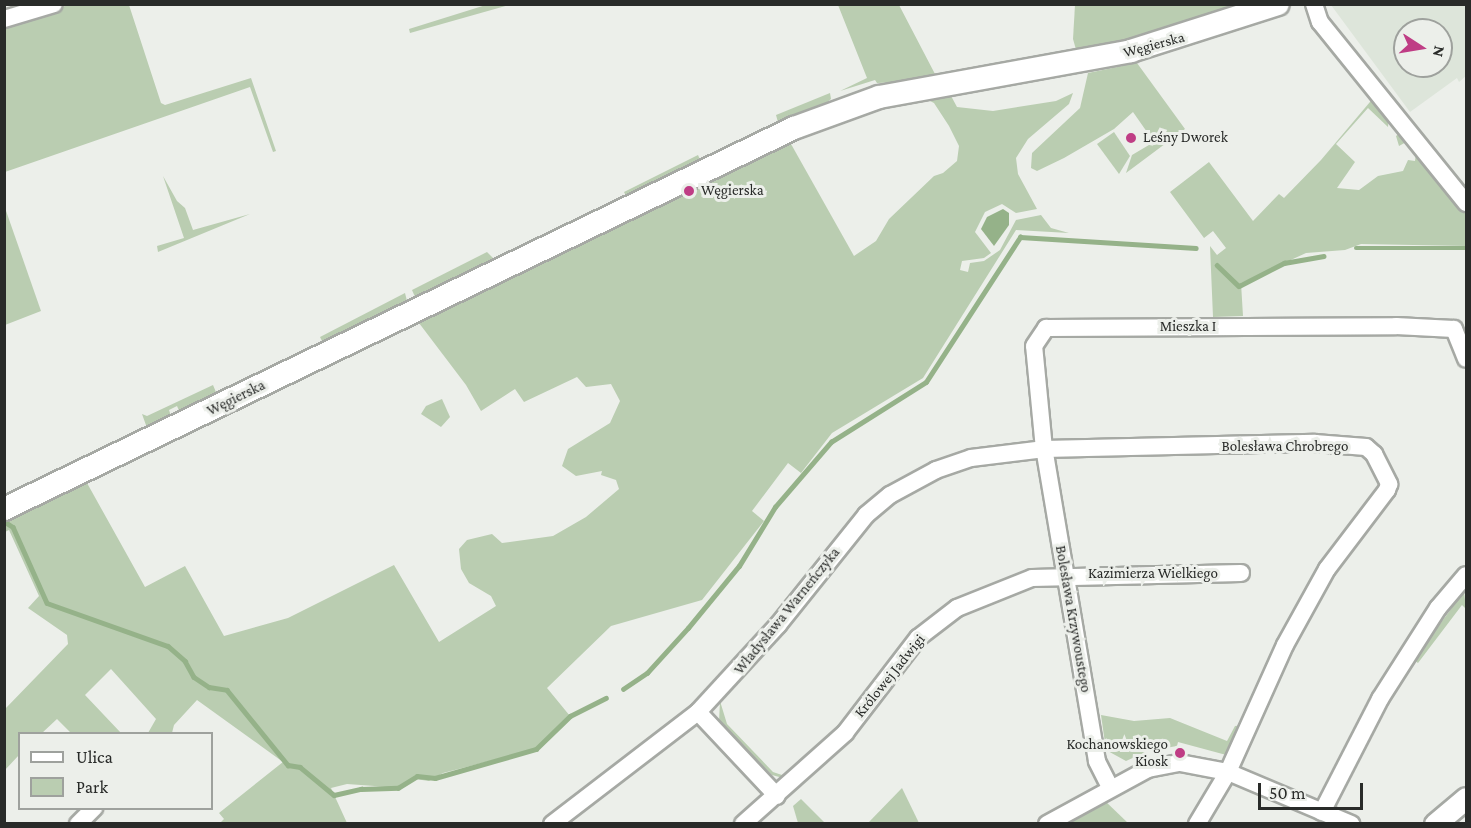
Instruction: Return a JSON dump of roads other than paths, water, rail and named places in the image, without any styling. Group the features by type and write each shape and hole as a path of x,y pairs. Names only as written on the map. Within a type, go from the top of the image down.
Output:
{"main road":[{"name":"Węgierska","path":"4,509 794,128 879,98 1131,51 1278,4"}],"street":[{"path":"4,19 54,4"},
{"path":"1314,4 1320,22 1467,203"},
{"name":"Mieszka I","path":"1044,449 1034,346 1046,328 1460,327 1467,358"},
{"name":"Bolesława Chrobrego","path":"1044,449 1315,443 1366,447 1374,454 1389,484 1387,490 1327,569 1285,645 1228,772"},
{"name":"Bolesława Krzywoustego","path":"1044,449 1097,761 1110,787"},
{"name":"Władysława Warneńczyka","path":"552,824 698,712 740,670 866,515 890,495 936,470 971,458 1044,449"},
{"name":"Kazimierza Wielkiego","path":"1065,575 1241,573"},
{"name":"Królowej Jadwigi","path":"742,824 777,796 845,733 918,638 957,608 1032,578 1065,575"},
{"path":"1322,812 1380,699 1437,608 1467,575"},
{"path":"698,712 777,796"},
{"path":"1047,824 1110,787 1148,769 1180,763 1228,772 1351,824"},
{"path":"1197,824 1228,772"},
{"path":"1435,824 1467,798"},
{"path":"78,824 92,810"}],"waterway":[{"path":"623,689 647,673 688,628 739,566 775,507 831,442 926,382 1020,237 1196,248"},
{"path":"1356,248 1466,248"},
{"path":"1217,265 1239,286 1284,263 1323,256"},
{"path":"5,522 13,527 47,603 168,646 185,661 194,677 209,687 227,690 288,765 300,767 334,795 361,789 398,788 417,776 435,778 536,749 570,716 606,698"}],"place":[{"name":"Leśny Dworek","path":"1131,138"},
{"name":"Węgierska","path":"689,191"},
{"name":"Kochanowskiego Kiosk","path":"1180,753"}]}
